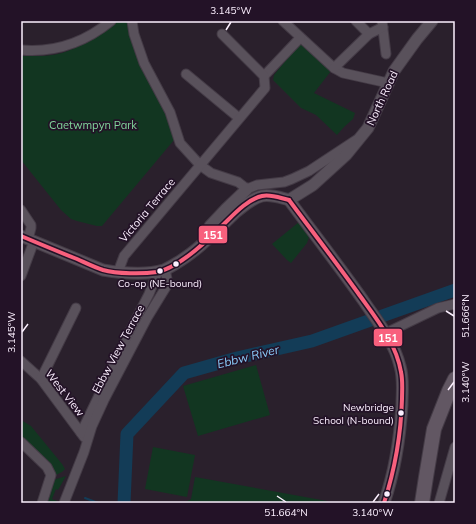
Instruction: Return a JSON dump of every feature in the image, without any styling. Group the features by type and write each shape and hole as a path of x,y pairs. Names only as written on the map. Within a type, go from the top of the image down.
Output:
{"main road":[{"path":"422,503 434,429 455,379"}],"street":[{"path":"21,50 35,51 56,49 70,45 80,41 111,21"},
{"path":"132,21 134,34 144,63 170,112 180,143 200,165 211,173 238,182 247,189"},
{"path":"283,21 334,68 343,73 388,83"},
{"path":"356,21 369,34"},
{"name":"North Road","path":"289,200 313,185 346,155 362,136 368,128 394,71 432,21"},
{"path":"334,68 369,34 382,24 386,54"},
{"path":"222,34 264,76 300,38"},
{"path":"186,74 239,118"},
{"name":"Victoria Terrace","path":"118,272 124,256 265,88 264,76"},
{"path":"210,236 210,226 247,189 257,185 284,182 292,179 309,171 362,136"},
{"path":"28,239 103,270 118,272 145,272 162,270 189,255 242,207 251,201 262,196 276,196 289,200 384,330 398,359 403,382 401,417 398,444 384,503"},
{"path":"21,210 31,225 21,276"},
{"path":"81,433 108,375 162,270"},
{"name":"Ebbw View Terrace","path":"64,503 84,452 92,426 104,400 147,318 166,286 167,279 162,270"},
{"path":"384,330 438,308 455,304"},
{"path":"41,379 76,308"},
{"name":"West View","path":"21,361 41,379 87,441"},
{"path":"21,442 47,466 51,475 42,503"},
{"path":"439,503 455,447"}],"green space":[{"name":"Caetwmpyn Park","path":"116,21 130,21 166,111 174,140 102,226 97,226 71,219 61,210 21,160 21,56 42,56 62,53 90,39"},
{"path":"301,43 331,71 314,93 355,113 353,119 337,135 316,115 301,108 273,80 274,75"},
{"path":"299,222 309,237 307,243 291,263 272,244"},
{"path":"256,365 270,415 198,436 183,386"},
{"path":"21,420 31,426 62,464 65,469 62,472 54,476 21,438"},
{"path":"153,447 195,455 187,497 145,489"},
{"path":"66,476 58,490 56,489 52,499 57,501 56,503 46,503 53,480"},
{"path":"195,477 327,501 327,503 184,503 191,499"}],"waterway":[{"name":"Ebbw River","path":"124,503 127,434 184,373 237,358 312,341 455,290"},
{"path":"85,498 98,503"}],"transit line":[{"name":"151","path":"21,236 103,270 130,273 157,272 166,269 186,258 204,243 239,209 252,200 262,196 276,196 289,200"},
{"name":"151","path":"289,200 378,321 395,350 402,375 402,399 397,451 384,503"}],"place":[{"name":"Co-op (NE-bound)","path":"160,271"},
{"name":"Newbridge School (N-bound)","path":"401,413"}]}
